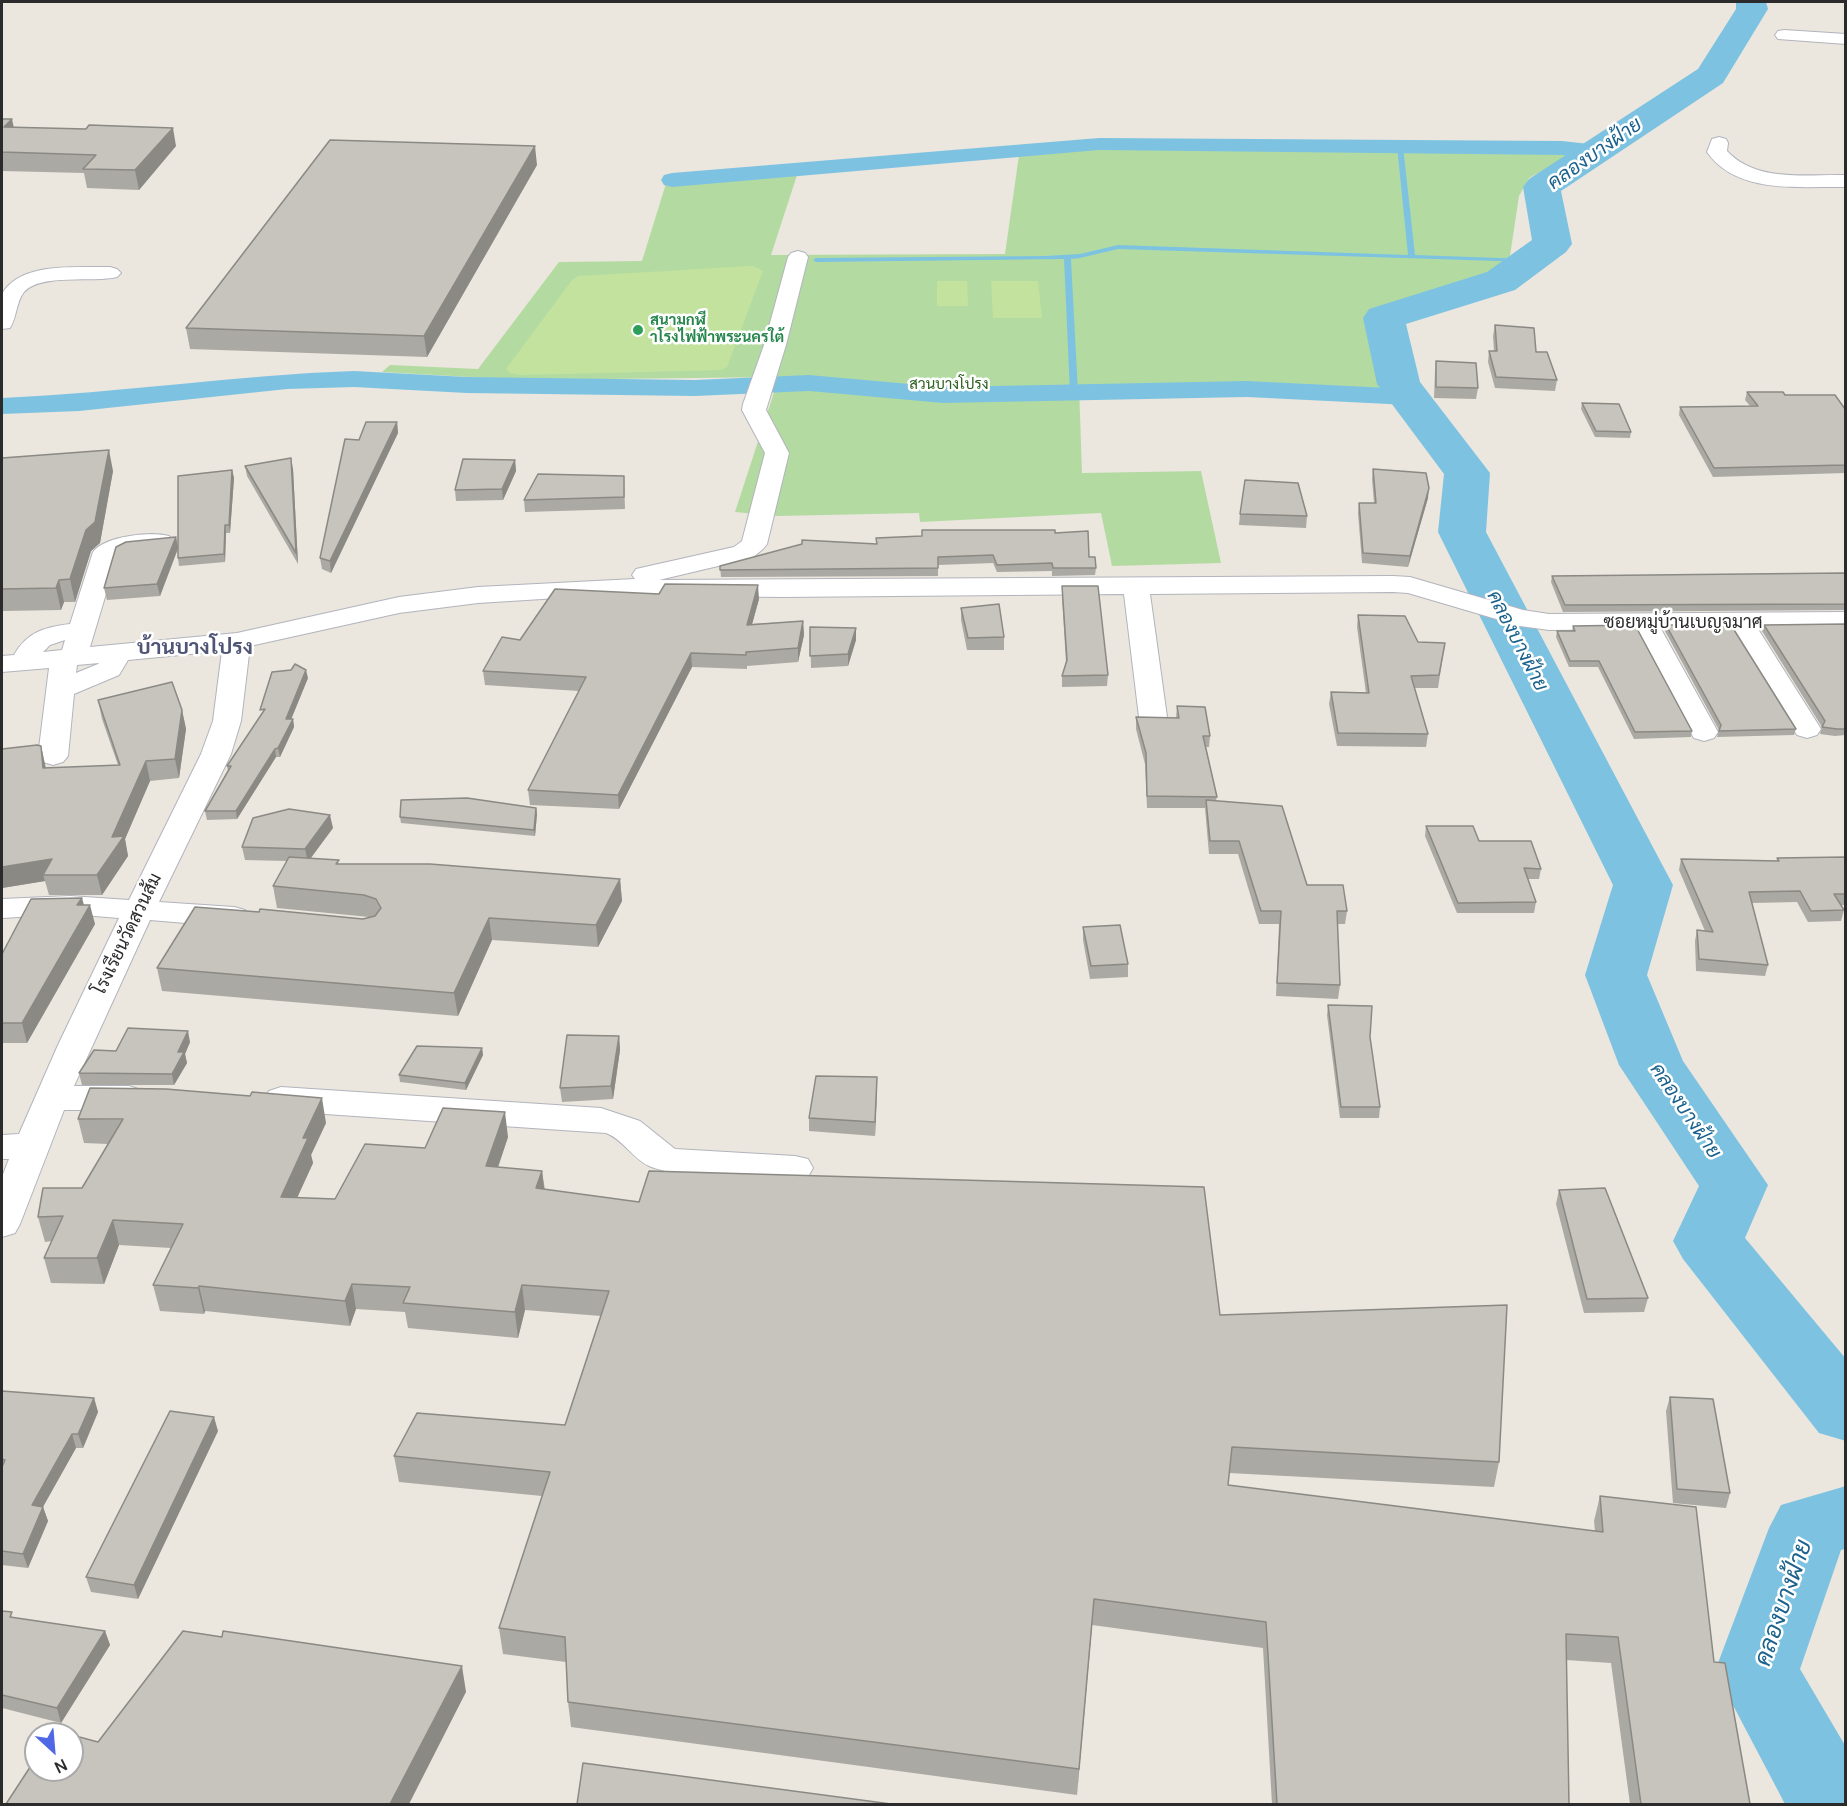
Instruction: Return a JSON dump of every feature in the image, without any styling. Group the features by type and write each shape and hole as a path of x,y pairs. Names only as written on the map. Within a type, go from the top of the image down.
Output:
{"street":[{"path":"1784,35 1845,39"},
{"path":"1719,143 1717,152 1730,165 1760,177 1845,181"},
{"path":"629,587 644,576 743,553 754,544 777,453 754,410 798,257"},
{"path":"4,310 14,290 30,280 110,273"},
{"path":"53,756 60,690 69,657 82,630 106,552 124,545 164,541"},
{"path":"1136,585 1154,717"},
{"name":"ซอยหมู่บ้านเบญจมาศ","path":"13,662 237,641 399,605 478,595 629,587 781,589 1410,585 1520,618 1578,623 1742,623 1845,620"},
{"path":"1644,622 1704,732"},
{"path":"1742,623 1807,729"},
{"path":"13,662 32,644 44,637 82,630"},
{"name":"โรงเรียนวัดสวนส้ม","path":"2,1224 15,1147 52,1098 86,1018 216,754 227,721 237,641"},
{"path":"60,690 109,669 118,652"},
{"path":"2,908 70,905 141,908 260,919"},
{"path":"52,1098 158,1098"},
{"path":"251,1099 582,1118 612,1122 630,1130 657,1157 673,1161 795,1168"}],"green space":[{"name":"สวนบางโปรง","path":"1126,139 1587,146 1529,178 1519,196 1508,269 1473,285 1401,300 1374,312 1380,394 1079,386 1082,473 1201,471 1221,563 1112,566 1101,513 920,522 919,513 778,516 735,512 779,377 522,380 382,372 390,365 478,369 559,262 642,261 668,177 800,166 771,255 1005,254 1020,148"},
{"name":"สนามกฬี าโรงไฟฟ้าพระนครใต้","path":"753,266 763,271 727,367 721,370 520,375 510,373 506,369 572,280 579,276"},
{"path":"937,281 967,281 968,306 937,306"},
{"path":"991,281 1038,281 1042,318 993,318"}],"building":[{"path":"2,119 12,119 4,127 86,129 89,125 173,128 135,170 83,169 96,155 2,152"},
{"path":"330,140 535,146 424,336 186,328"},
{"path":"1495,325 1534,328 1536,352 1547,352 1557,380 1496,377 1489,351 1497,351"},
{"path":"1436,361 1476,363 1478,388 1436,387"},
{"path":"1747,392 1835,395 1845,409 1845,465 1714,468 1680,407 1758,406"},
{"path":"1582,403 1619,404 1631,432 1596,431"},
{"path":"366,422 397,422 330,561 320,558 345,439 359,440"},
{"path":"109,450 95,522 86,530 70,579 59,580 56,588 2,589 2,458"},
{"path":"291,458 296,553 245,466"},
{"path":"463,459 515,460 502,489 455,490"},
{"path":"1373,469 1426,473 1429,488 1410,556 1363,553 1359,503 1376,503"},
{"path":"232,470 229,525 225,525 224,554 178,558 178,476"},
{"path":"538,474 624,476 624,497 524,500"},
{"path":"1245,480 1298,483 1307,516 1240,514"},
{"path":"922,530 1055,530 1055,533 1088,531 1089,557 1095,557 1096,568 1053,568 1052,563 997,565 993,555 938,557 938,568 720,570 720,566 802,544 802,540 877,544 876,538 922,536"},
{"path":"176,537 157,584 104,588 116,547 126,542"},
{"path":"1845,573 1845,604 1565,605 1552,576"},
{"path":"665,584 758,585 747,625 803,621 798,648 746,652 746,655 691,653 618,795 528,790 586,677 483,671 502,637 520,640 555,589 659,594"},
{"path":"1062,586 1098,586 1108,675 1062,676 1067,660"},
{"path":"999,604 1004,637 968,638 961,608"},
{"path":"1358,615 1405,616 1418,642 1445,643 1439,675 1411,676 1428,734 1338,733 1331,692 1369,693"},
{"path":"1845,624 1845,729 1822,727 1825,721 1764,625"},
{"path":"1635,625 1692,731 1635,732 1599,661 1570,661 1557,631 1575,631 1573,626"},
{"path":"1666,625 1731,625 1796,729 1719,731 1721,725"},
{"path":"810,627 856,628 848,654 810,656"},
{"path":"295,664 306,670 286,719 293,719 278,748 275,749 236,811 205,811 231,766 227,766 265,709 260,710 272,672 291,670"},
{"path":"172,682 182,710 175,759 146,761 112,837 124,836 97,875 43,875 52,859 2,867 2,749 41,746 43,768 120,765 98,700"},
{"path":"1177,706 1205,707 1210,736 1203,736 1217,797 1147,796 1146,753 1136,717 1179,718"},
{"path":"467,798 536,808 534,830 400,817 401,800"},
{"path":"1206,800 1282,806 1307,885 1343,885 1347,911 1337,911 1340,985 1277,983 1281,911 1261,911 1239,841 1210,841"},
{"path":"289,809 330,815 305,849 242,847 253,818"},
{"path":"1426,826 1473,826 1479,841 1531,841 1541,869 1524,868 1536,902 1458,903"},
{"path":"289,857 339,860 336,864 430,864 620,879 596,925 489,918 454,993 157,968 195,907 259,912 260,909 363,919 375,916 381,908 376,899 364,895 273,886"},
{"path":"1845,857 1845,894 1834,894 1844,910 1811,911 1800,891 1749,892 1768,965 1699,959 1697,930 1713,932 1681,859 1779,861 1777,858"},
{"path":"82,898 77,905 90,905 22,1023 2,1023 2,954 31,899"},
{"path":"1120,925 1128,964 1091,966 1083,927"},
{"path":"1328,1005 1372,1006 1370,1037 1380,1107 1341,1107"},
{"path":"128,1028 188,1031 178,1052 184,1052 172,1074 79,1073 94,1050 116,1051"},
{"path":"567,1035 619,1036 611,1086 560,1088"},
{"path":"417,1046 482,1048 465,1083 399,1075"},
{"path":"816,1076 877,1077 875,1122 809,1118"},
{"path":"90,1088 166,1089 250,1096 252,1092 322,1098 303,1138 308,1138 281,1197 335,1199 365,1144 425,1148 443,1108 505,1112 486,1166 542,1171 536,1188 639,1202 649,1171 1204,1187 1220,1315 1507,1305 1499,1462 1232,1447 1228,1485 1603,1532 1600,1496 1696,1507 1714,1662 1725,1663 1750,1804 1641,1804 1618,1637 1566,1634 1569,1804 1277,1804 1266,1622 1094,1599 1079,1769 568,1702 565,1637 499,1628 550,1472 394,1456 417,1413 565,1425 609,1291 522,1285 515,1312 403,1303 410,1287 352,1284 345,1301 199,1286 198,1288 153,1285 183,1224 113,1220 97,1258 44,1258 63,1216 38,1217 43,1188 82,1188 123,1119 78,1119"},
{"path":"1605,1188 1648,1298 1587,1299 1559,1190"},
{"path":"2,1391 94,1398 78,1434 72,1434 32,1505 43,1507 23,1554 2,1551 2,1467 5,1460 2,1459"},
{"path":"1670,1397 1713,1399 1730,1493 1677,1489"},
{"path":"170,1411 214,1417 134,1585 86,1577"},
{"path":"2,1611 12,1612 10,1617 105,1631 57,1708 2,1695"},
{"path":"183,1631 222,1637 223,1631 462,1666 390,1804 6,1804 24,1776 24,1782 84,1782 84,1738 98,1742"},
{"path":"583,1763 891,1804 577,1804"}],"waterway":[{"name":"คลองบางฝ้าย","path":"1751,2 1752,9 1711,76 1542,187 1552,244 1501,281 1384,318 1399,384 1467,473 1462,532 1643,885 1616,975 1652,1065 1734,1185 1708,1241 1846,1412"},
{"path":"672,180 1099,144 1562,148 1599,151"},
{"path":"1400,146 1412,257"},
{"path":"1067,257 1118,247 1528,261"},
{"path":"816,260 1067,257"},
{"path":"1067,257 1074,393"},
{"path":"2,406 79,403 287,381 354,379 467,385 695,388 809,383 943,395 1247,389 1409,397"},
{"name":"คลองบางฝ้าย","path":"1831,1804 1757,1671 1809,1528 1846,1517"}],"place":[{"name":"สนามกฬี าโรงไฟฟ้าพระนครใต้","path":"638,330"}],"district":[{"name":"บ้านบางโปรง","path":"195,648"}]}
